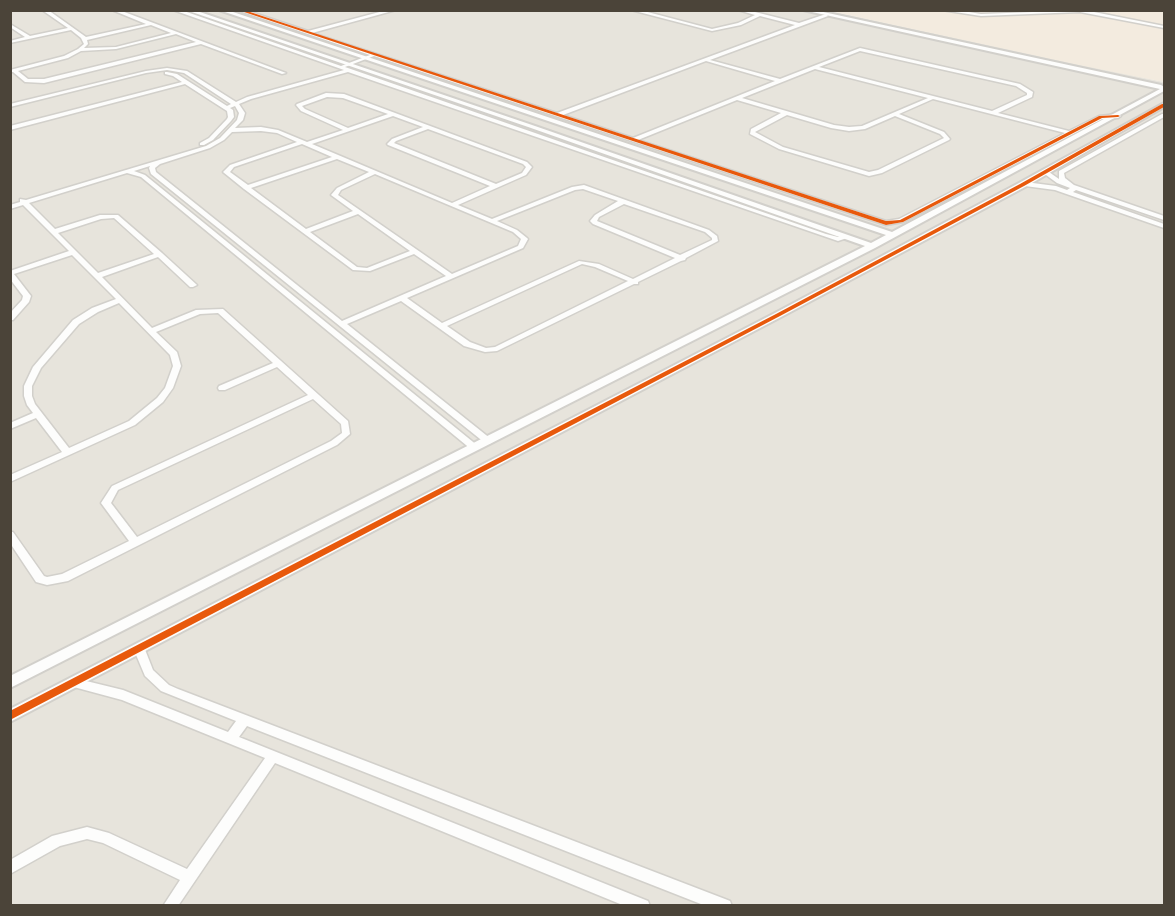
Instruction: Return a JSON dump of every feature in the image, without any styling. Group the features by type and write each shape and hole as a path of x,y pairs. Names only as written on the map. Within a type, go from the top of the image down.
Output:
{"street":[{"path":"44,10 85,39 152,23"},
{"path":"114,10 284,73"},
{"path":"175,10 872,246"},
{"path":"188,10 346,67"},
{"path":"221,10 894,235"},
{"path":"239,10 878,222 901,221 1101,117 1118,116"},
{"path":"306,33 394,10"},
{"path":"633,10 712,30 739,24 759,15"},
{"path":"740,10 800,25"},
{"path":"805,10 1163,87"},
{"path":"944,10 981,15 1080,11 1164,27"},
{"path":"557,116 800,25 826,13"},
{"path":"12,27 29,38"},
{"path":"10,42 71,29"},
{"path":"13,71 59,59 80,50 116,48 176,33"},
{"path":"80,50 86,44 85,39"},
{"path":"13,71 27,81 44,81 202,42"},
{"path":"632,140 854,50 868,50 1018,86 1030,92 1030,96 993,113"},
{"path":"225,106 332,74 373,55"},
{"path":"706,60 781,81"},
{"path":"216,100 242,96 346,67"},
{"path":"814,67 1070,133"},
{"path":"10,109 152,71 174,70 185,72 236,104 241,108 242,115 232,130 213,145 124,173 23,201 10,202"},
{"path":"10,207 201,145 211,139 231,117 230,110 225,106 175,75 157,74 89,89"},
{"path":"10,128 186,82"},
{"path":"10,683 894,235 1149,100 1163,87"},
{"path":"349,130 300,109 299,105 326,95 336,94 525,163 529,167 524,174 452,205"},
{"path":"736,98 833,127 849,129 863,128 932,98"},
{"path":"1149,100 1160,102 1163,109"},
{"path":"10,716 766,321 1163,109"},
{"path":"1074,188 1062,179 1061,172 1163,109"},
{"path":"786,113 755,129 752,133 781,148 869,174 880,172 947,139 942,133 894,114"},
{"path":"393,114 228,168 226,174 359,270 368,270 415,251"},
{"path":"428,127 394,140 390,144 495,186"},
{"path":"232,130 271,130 520,233 525,239 524,245 344,323"},
{"path":"246,188 337,157"},
{"path":"157,163 152,168 153,173 344,323 488,441"},
{"path":"1044,171 1059,183 1164,218"},
{"path":"375,172 334,193 336,197 452,276"},
{"path":"124,173 143,176 475,448"},
{"path":"1025,184 1045,185 1164,226"},
{"path":"402,298 475,348 497,349 683,259 712,244 716,237 707,231 594,190 579,187 492,221"},
{"path":"1068,192 1074,188"},
{"path":"10,479 132,423 149,411 169,388 175,377 177,360 174,354 23,201"},
{"path":"624,201 594,218 595,223 683,259"},
{"path":"304,232 358,212"},
{"path":"53,231 100,217 116,216 193,285"},
{"path":"870,227 878,222"},
{"path":"10,318 27,296 10,274 73,252"},
{"path":"97,276 160,254"},
{"path":"442,326 581,262 597,265 635,282"},
{"path":"772,297 779,304 792,307"},
{"path":"68,453 38,414 28,396 28,386 37,367 76,322 95,310 120,300"},
{"path":"748,310 761,313 766,321"},
{"path":"10,535 35,576 47,581 64,578 341,439 346,434 345,423 220,311 199,312 151,331"},
{"path":"222,388 279,363"},
{"path":"135,543 106,502 115,488 314,395"},
{"path":"10,426 38,414"},
{"path":"140,650 149,672 165,688 725,906"},
{"path":"74,683 123,694 644,906"},
{"path":"230,739 244,720"},
{"path":"170,906 273,756"},
{"path":"10,868 57,840 87,833 104,837 189,877"}],"shaded area":[{"path":"10,11 830,11 1164,82 1164,905 11,905"},
{"path":"830,11 1164,11 1164,82 1074,64"}],"cycle path":[{"path":"239,10 886,223 901,221 1101,117 1118,116"},
{"path":"10,716 778,315 1022,185 1164,105"}]}
